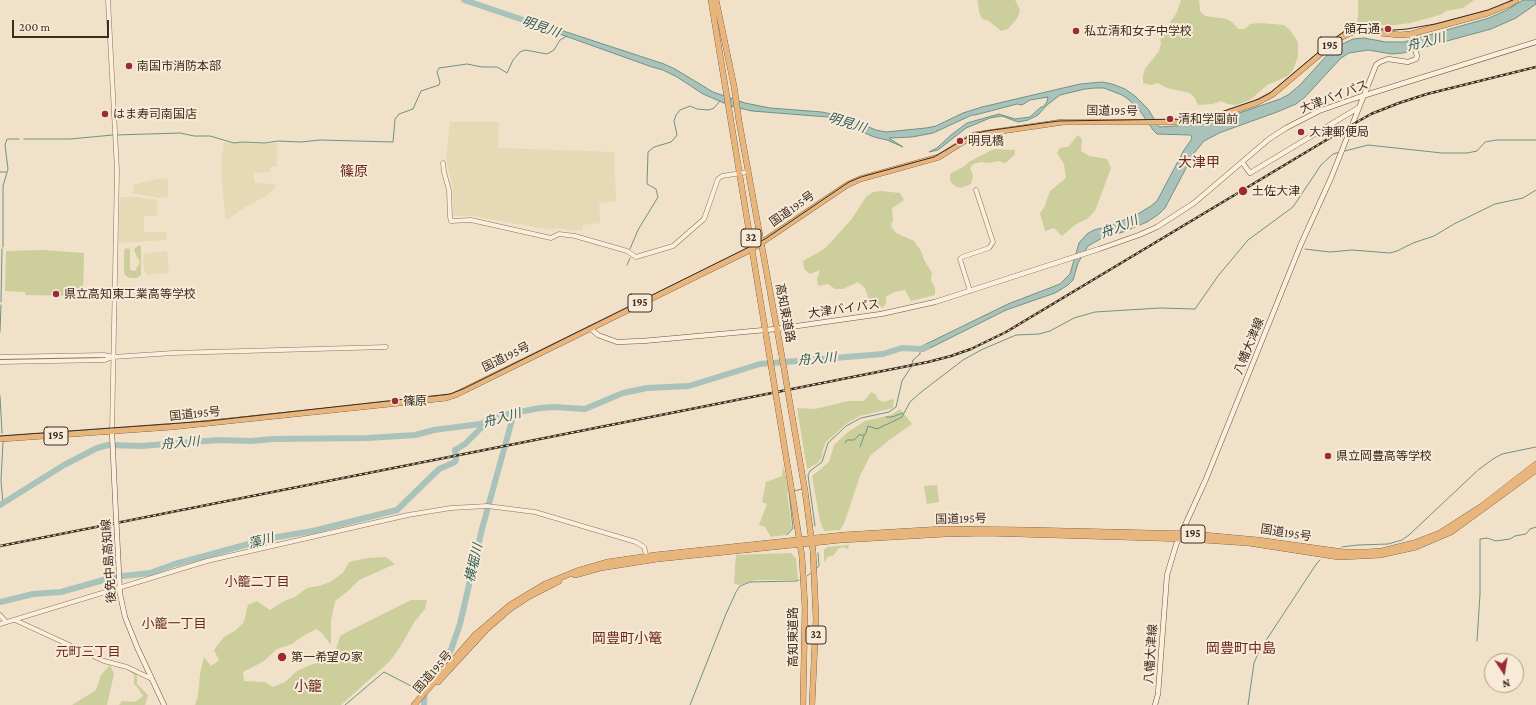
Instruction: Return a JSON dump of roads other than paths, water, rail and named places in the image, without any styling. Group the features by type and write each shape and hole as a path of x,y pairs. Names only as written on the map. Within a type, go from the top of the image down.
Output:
{"highway":[{"name":"高知東道路","path":"711,0 794,499 802,557 805,633 803,705"},
{"name":"高知東道路","path":"716,0 736,98 782,357 805,490 812,541 816,619 812,705"},
{"name":"国道195号","path":"0,439 171,427 446,398 455,395 752,249 847,185 939,157 967,138 979,133 1063,122 1158,123 1181,122 1210,118 1268,97 1282,88 1338,39 1350,33 1360,31 1412,37 1483,15 1516,0"},
{"name":"国道195号","path":"419,703 429,690 487,629 510,609 528,597 560,581 600,568 647,558 800,542 874,537 986,533 1235,537 1343,552 1382,551 1414,543 1444,530 1482,506 1536,464"},
{"name":"国道195号","path":"1180,536 1249,543 1339,557 1367,556 1398,552 1430,542 1451,532 1536,470"}],"main road":[{"name":"八幡大津線","path":"1155,705 1158,694 1167,574 1180,536 1206,480 1301,244 1331,178 1376,65 1380,62 1388,60 1412,61 1416,59 1416,51 1412,37"},
{"name":"大津バイパス","path":"590,328 598,335 606,339 624,342 776,329 884,314 934,302 1073,258 1139,235 1157,227 1194,202 1269,139 1306,117 1330,106 1536,42"},
{"path":"1242,162 1250,173 1358,108"},
{"name":"後免中島高知線","path":"112,432 119,587 129,629 164,705"}],"street":[{"path":"108,0 117,170 112,432"},
{"path":"444,164 444,172 450,194 451,221 472,220 551,238 559,234 575,236 627,251 636,257 670,248 681,240 704,219 718,179 722,176 748,172"},
{"path":"970,291 960,259 989,248 993,242 976,190"},
{"path":"0,357 104,355 113,357 173,353 386,348"},
{"path":"0,362 105,360 113,357"},
{"path":"0,624 207,561 408,515 451,508 488,506 535,512 632,541 644,547 647,558"},
{"path":"0,615 6,622"},
{"path":"14,619 104,661 127,667 152,679"}],"water":[{"path":"1523,0 1536,0 1536,4 1516,18 1491,29 1403,53 1392,54 1368,50 1349,53 1341,58 1305,97 1296,104 1219,133 1204,141 1194,153 1165,208 1147,222 1123,232 1102,238 1088,246 1078,263 1073,280 1068,285 1055,293 1006,310 924,351 921,351 920,347 1008,304 1060,284 1070,274 1079,243 1087,234 1136,215 1157,201 1192,137 1190,135 1157,134 1140,111 1128,99 1104,88 1095,88 1060,95 1047,105 1038,115 1028,120 1018,122 1002,116 990,118 966,128 938,150 929,152 937,148 967,123 999,114 1015,119 1030,117 1041,107 1043,107 1047,102 1048,97 1030,100 1022,105 1017,104 972,115 933,133 912,137 889,138 903,147 887,140 874,137 828,117 752,111 731,106 703,94 677,77 663,70 540,27 542,24 664,64 713,92 745,103 770,108 822,112 844,117 876,130 886,132 936,126 963,113 982,107 1080,84 1102,82 1125,89 1135,96 1148,109 1159,127 1207,124 1280,99 1288,95 1300,85 1336,47 1353,39 1364,38 1386,42 1404,42 1489,18 1507,10"}],"waterway":[{"name":"明見川","path":"464,0 547,28"},
{"path":"116,135 180,133 194,136 210,136 234,143 265,143 278,141 301,142 320,140 393,142 395,119 399,114 413,109 421,91 439,85 440,82 437,72 439,68 467,64 482,67 497,67 507,73 513,60 520,52 525,50 547,54 554,50 560,40 567,36"},
{"path":"630,249 638,230 658,197 656,189 647,184 648,152 654,147 671,142 677,135 674,121 680,110 690,106 697,109 709,110 714,108 720,101"},
{"path":"24,139 70,139 113,135"},
{"path":"3,247 3,186 8,169 5,145 7,139 19,139"},
{"path":"1345,151 1368,145 1442,153 1467,153 1477,151 1485,142 1496,140 1536,140"},
{"path":"845,443 847,440 854,440 859,435 865,435 868,426 877,429 902,417 910,402 963,360 981,350 1016,335 1039,334 1050,331 1074,318 1095,312 1160,308 1195,309 1218,276 1248,240 1293,207 1321,165 1333,154 1340,152"},
{"path":"0,172 6,172"},
{"path":"1305,249 1330,252 1352,250 1390,253 1434,236 1454,224 1495,204 1523,198 1536,190"},
{"path":"1,302 2,249"},
{"path":"627,265 630,258"},
{"path":"0,332 1,305"},
{"name":"舟入川","path":"0,505 64,465 97,448 108,445 141,446 219,440 251,441 273,439 368,438 415,435 434,430 480,424 503,415 540,408 554,407 585,409 623,393 647,388 689,386 760,364 883,354 902,348 920,349 927,347"},
{"path":"815,526 808,475 810,471 822,462 828,443 846,426 861,418 889,412 896,407 902,381 911,367 913,360 920,354 920,349"},
{"path":"0,396 2,433"},
{"name":"横堀川","path":"424,705 425,681 451,650 460,624 482,529 514,413"},
{"path":"886,417 892,417 903,413"},
{"name":"藻川","path":"0,602 33,594 61,592 114,577 150,573 175,564 271,538 313,531 397,510 439,469 455,462 455,450 465,444 486,423"},
{"path":"860,447 864,436"},
{"path":"3,442 1,481 3,503"},
{"path":"1478,470 1502,454 1536,447"},
{"path":"1342,547 1388,544 1402,540 1477,471"},
{"path":"794,491 802,489"},
{"path":"787,535 793,528 789,492"},
{"path":"1477,641 1480,594 1480,539 1487,538 1496,541 1510,539 1515,536 1526,534 1530,529 1536,527"},
{"path":"817,568 819,566 818,553"},
{"path":"1248,705 1254,663 1259,651 1320,560"},
{"path":"807,576 811,573"},
{"path":"690,705 726,614 740,586 750,582 799,580"},
{"path":"345,705 384,672 415,688 424,687"}],"tram line":[{"path":"0,436 208,421 450,394 463,389 765,239 849,182 861,177 934,157 973,134 1058,121 1185,119 1215,114 1259,99 1270,93 1349,28 1357,27 1394,30 1407,29 1435,24 1488,10 1513,0"}],"railway":[{"path":"0,546 928,362 951,356 971,349 1006,332 1371,114 1427,94 1536,67"}],"place":[{"name":"領石通","path":"1388,29"},
{"name":"私立清和女子中学校","path":"1076,31"},
{"name":"南国市消防本部","path":"129,66"},
{"name":"はま寿司南国店","path":"105,114"},
{"name":"清和学園前","path":"1170,119"},
{"name":"大津郵便局","path":"1301,132"},
{"name":"明見橋","path":"960,141"},
{"name":"土佐大津","path":"1243,191"},
{"name":"県立高知東工業高等学校","path":"56,294"},
{"name":"篠原","path":"395,401"},
{"name":"県立岡豊高等学校","path":"1328,456"},
{"name":"第一希望の家","path":"282,657"}],"district":[{"name":"大津甲","path":"1199,163"},
{"name":"篠原","path":"354,172"},
{"name":"小籠二丁目","path":"257,582"},
{"name":"小籠一丁目","path":"174,624"},
{"name":"岡豊町小篭","path":"627,639"},
{"name":"岡豊町中島","path":"1241,649"},
{"name":"元町三丁目","path":"88,652"},
{"name":"小籠","path":"308,687"}]}
